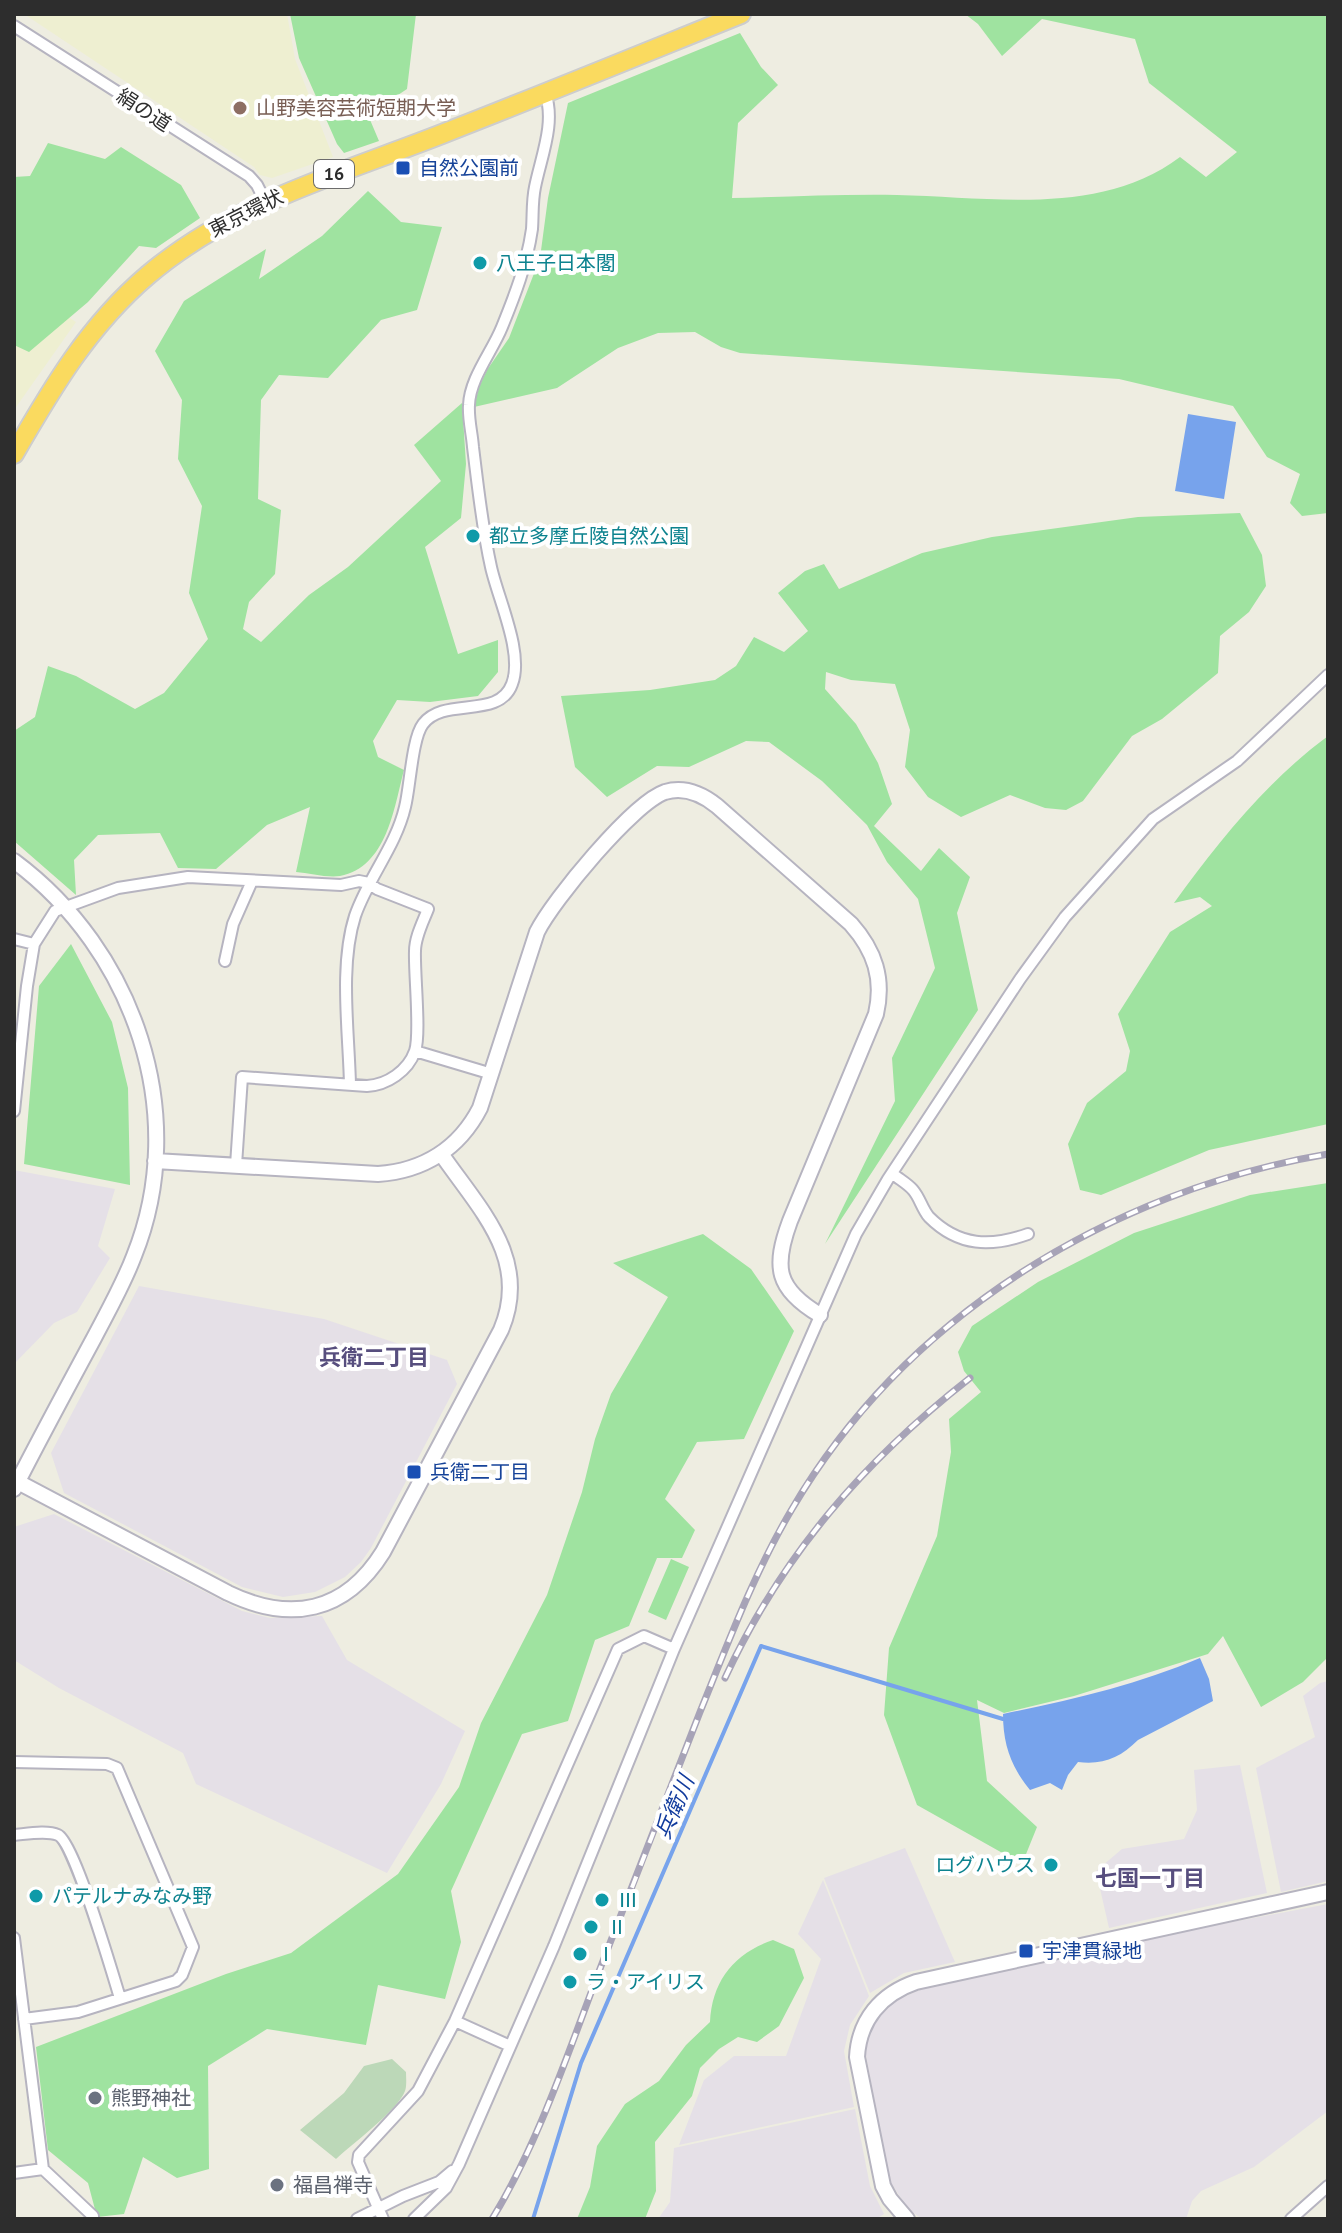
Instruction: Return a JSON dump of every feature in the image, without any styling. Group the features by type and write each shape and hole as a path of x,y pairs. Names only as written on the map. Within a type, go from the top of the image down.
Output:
{"highway":[{"name":"東京環状","path":"14,454 59,376 89,335 113,308 174,254 265,201 741,14"}],"street":[{"name":"絹の道","path":"14,26 249,176 265,201"},
{"path":"350,1085 347,962 354,918 405,809 418,735 423,723 448,710 496,702 504,697 515,675 512,645 486,543 469,403 526,262 534,190 548,126 550,108 545,93"},
{"path":"414,2219 446,2188 459,2164 554,1946 674,1649 856,1234 1020,979 1087,892 1153,819 1237,761 1328,675"},
{"path":"155,1161 378,1174 402,1171 442,1155 474,1119 492,1074 537,932 563,891 648,801 672,791 692,791 709,799 851,924 865,941 878,974 876,1014 779,1253 788,1289 803,1305 820,1315"},
{"path":"14,861 65,905 112,970 137,1023 153,1088 155,1161 148,1212 135,1256 16,1485 258,1607 301,1610 330,1600 354,1586 383,1552 501,1330 510,1301 510,1274 504,1248 442,1155"},
{"path":"14,1111 34,944 55,911 65,905 118,888 188,877 341,885 359,881 428,909 415,946 415,1051 392,1079 379,1085 242,1077 236,1165"},
{"path":"225,961 233,924 252,881"},
{"path":"14,939 34,944"},
{"path":"415,1051 492,1074"},
{"path":"893,1174 913,1190 928,1216 965,1239 983,1245 1002,1244 1028,1234"},
{"path":"380,2214 358,2162 359,2155 418,2091 455,2021 618,1649 644,1636 674,1649"},
{"path":"14,1762 107,1764 117,1768 193,1947 179,1979 78,2012 24,2019"},
{"path":"14,1835 54,1834 65,1841 89,1899 120,1998"},
{"path":"907,2219 883,2186 857,2057 858,2042 866,2022 888,1995 916,1982 1328,1892"},
{"path":"14,1938 43,2169 93,2219"},
{"path":"455,2021 510,2046"},
{"path":"357,2219 380,2214 439,2182 459,2164"},
{"path":"14,2173 43,2169"},
{"path":"1291,2219 1328,2186"}],"shaded area":[{"name":"山野美容芸術短期大学","path":"24,14 287,14 295,59 333,157 272,178 260,175 254,167"},
{"path":"14,282 76,322 14,410"},
{"path":"14,1170 115,1189 98,1246 110,1258 77,1312 54,1323 14,1364"},
{"path":"139,1286 324,1319 447,1360 457,1384 371,1548 345,1577 315,1592 283,1597 242,1587 64,1493 51,1453"},
{"path":"54,1514 242,1611 270,1618 322,1616 347,1660 465,1731 441,1784 387,1873 196,1784 183,1753 59,1688 14,1660 14,1527"},
{"path":"1328,1681 1328,1881 1281,1892 1256,1768 1315,1737 1303,1696 1320,1683"},
{"path":"1240,1765 1267,1893 1109,1928 1096,1871 1122,1849 1184,1839 1197,1810 1194,1770"},
{"path":"905,1848 955,1962 904,1973 870,1993 824,1878"},
{"path":"823,1880 869,1996 850,2025 844,2051 854,2107 679,2145 704,2080 734,2056 786,2056 821,1959 798,1934"},
{"path":"1328,1904 1328,2111 1254,2167 1201,2191 1192,2201 1186,2219 922,2219 908,2209 889,2180 865,2050 873,2024 894,2001 920,1990 1168,1934"},
{"path":"392,2059 406,2072 406,2089 401,2099 336,2159 300,2130 344,2093 364,2066"},
{"path":"855,2109 870,2186 884,2214 876,2219 658,2219 670,2202 674,2148"}],"green space":[{"path":"290,14 416,14 407,89 368,115 379,141 344,153 337,144 299,58"},
{"path":"965,14 1328,14 1328,513 1302,516 1290,503 1300,474 1267,457 1233,406 1119,379 740,353 721,347 695,332 658,333 618,348 557,388 474,407 487,370 509,338 540,258 548,198 568,103 740,33 761,67 778,85 738,123 732,198 876,195 1007,200 1080,196 1115,189 1149,176 1180,157 1206,177 1237,152 1149,83 1135,39 1042,19 1002,56 978,24"},
{"path":"48,143 105,159 121,147 181,185 200,218 156,248 139,246 88,302 29,352 14,345 14,177 30,176"},
{"path":"368,191 401,222 442,227 417,310 381,320 328,378 279,375 261,400 258,499 281,510 275,574 249,602 243,629 261,642 309,595 348,567 441,481 414,445 462,403 466,464 461,518 425,547 458,654 498,640 498,672 478,696 430,702 397,700 373,741 378,757 404,770 386,834 368,861 356,870 340,876 296,872 310,807 267,825 216,869 178,868 160,833 98,835 74,860 76,895 14,841 14,731 35,717 48,666 76,676 135,709 164,693 208,639 189,593 202,506 178,459 182,400 155,351 184,301 266,249 259,279 322,236"},
{"path":"1240,513 1262,555 1266,586 1249,612 1220,636 1218,673 1162,719 1132,736 1083,801 1066,810 1045,808 1010,795 961,817 928,797 905,767 910,730 895,684 851,680 826,672 825,689 856,724 878,763 892,804 874,826 921,871 939,848 970,877 957,913 978,1010 825,1244 895,1101 892,1058 935,968 918,899 887,862 867,825 822,781 769,742 746,741 689,767 657,766 607,797 575,767 561,696 650,690 715,680 736,666 754,637 784,652 808,631 778,593 805,571 824,564 839,589 922,553 992,537 1138,517"},
{"path":"1328,736 1328,1124 1209,1150 1101,1195 1080,1190 1068,1144 1087,1103 1126,1071 1130,1051 1118,1014 1170,932 1212,906 1200,897 1174,903 1264,793"},
{"path":"71,944 112,1022 128,1088 130,1185 24,1164 39,986"},
{"path":"1328,1183 1328,1657 1303,1682 1261,1707 1223,1636 1208,1654 1074,1696 1004,1713 977,1700 987,1781 1037,1827 1022,1864 917,1805 884,1715 889,1648 937,1536 951,1452 949,1419 981,1392 964,1371 958,1352 972,1326 1038,1282 1134,1233 1250,1195"},
{"path":"703,1234 751,1269 794,1331 744,1439 697,1442 665,1499 695,1530 682,1558 657,1558 629,1626 595,1640 568,1721 522,1734 451,1891 461,1942 445,1999 378,1985 366,2045 267,2029 208,2066 209,2169 177,2178 143,2157 124,2214 97,2217 88,2183 48,2150 36,2047 226,1974 291,1953 398,1874 459,1787 481,1723 547,1595 611,1394 668,1297 613,1263"},
{"path":"671,1559 689,1567 666,1620 648,1612"},
{"path":"773,1940 794,1949 804,1978 779,2026 757,2042 738,2037 719,2049 700,2068 692,2096 655,2142 656,2191 645,2219 577,2219 590,2187 597,2146 625,2104 659,2081 686,2045 710,2022 715,1994 736,1961"}],"water":[{"path":"1188,414 1236,422 1224,499 1175,491"},
{"path":"1200,1658 1209,1679 1213,1701 1138,1740 1111,1759 1078,1762 1062,1790 1050,1783 1030,1790 1023,1781 1009,1755 1003,1714 1128,1684"}],"waterway":[{"name":"兵衛川","path":"533,2219 581,2063 761,1646 1003,1719"}],"railway":[{"path":"492,2219 525,2158 553,2093 731,1634 778,1533 839,1440 893,1377 954,1322 1021,1273 1092,1232 1168,1198 1247,1172 1328,1154"},
{"path":"725,1678 772,1591 829,1513 895,1443 970,1378"}],"place":[{"name":"山野美容芸術短期大学","path":"240,108"},
{"name":"自然公園前","path":"403,168"},
{"name":"八王子日本閣","path":"480,263"},
{"name":"都立多摩丘陵自然公園","path":"473,536"},
{"name":"兵衛二丁目","path":"414,1472"},
{"name":"ログハウス","path":"1051,1865"},
{"name":"パテルナみなみ野","path":"36,1896"},
{"name":"Ⅲ","path":"602,1900"},
{"name":"Ⅱ","path":"591,1927"},
{"name":"宇津貫緑地","path":"1026,1951"},
{"name":"Ⅰ","path":"580,1954"},
{"name":"ラ・アイリス","path":"570,1982"},
{"name":"熊野神社","path":"95,2098"},
{"name":"福昌禅寺","path":"277,2185"}],"district":[{"name":"兵衛二丁目","path":"374,1357"},
{"name":"七国一丁目","path":"1150,1878"}]}
